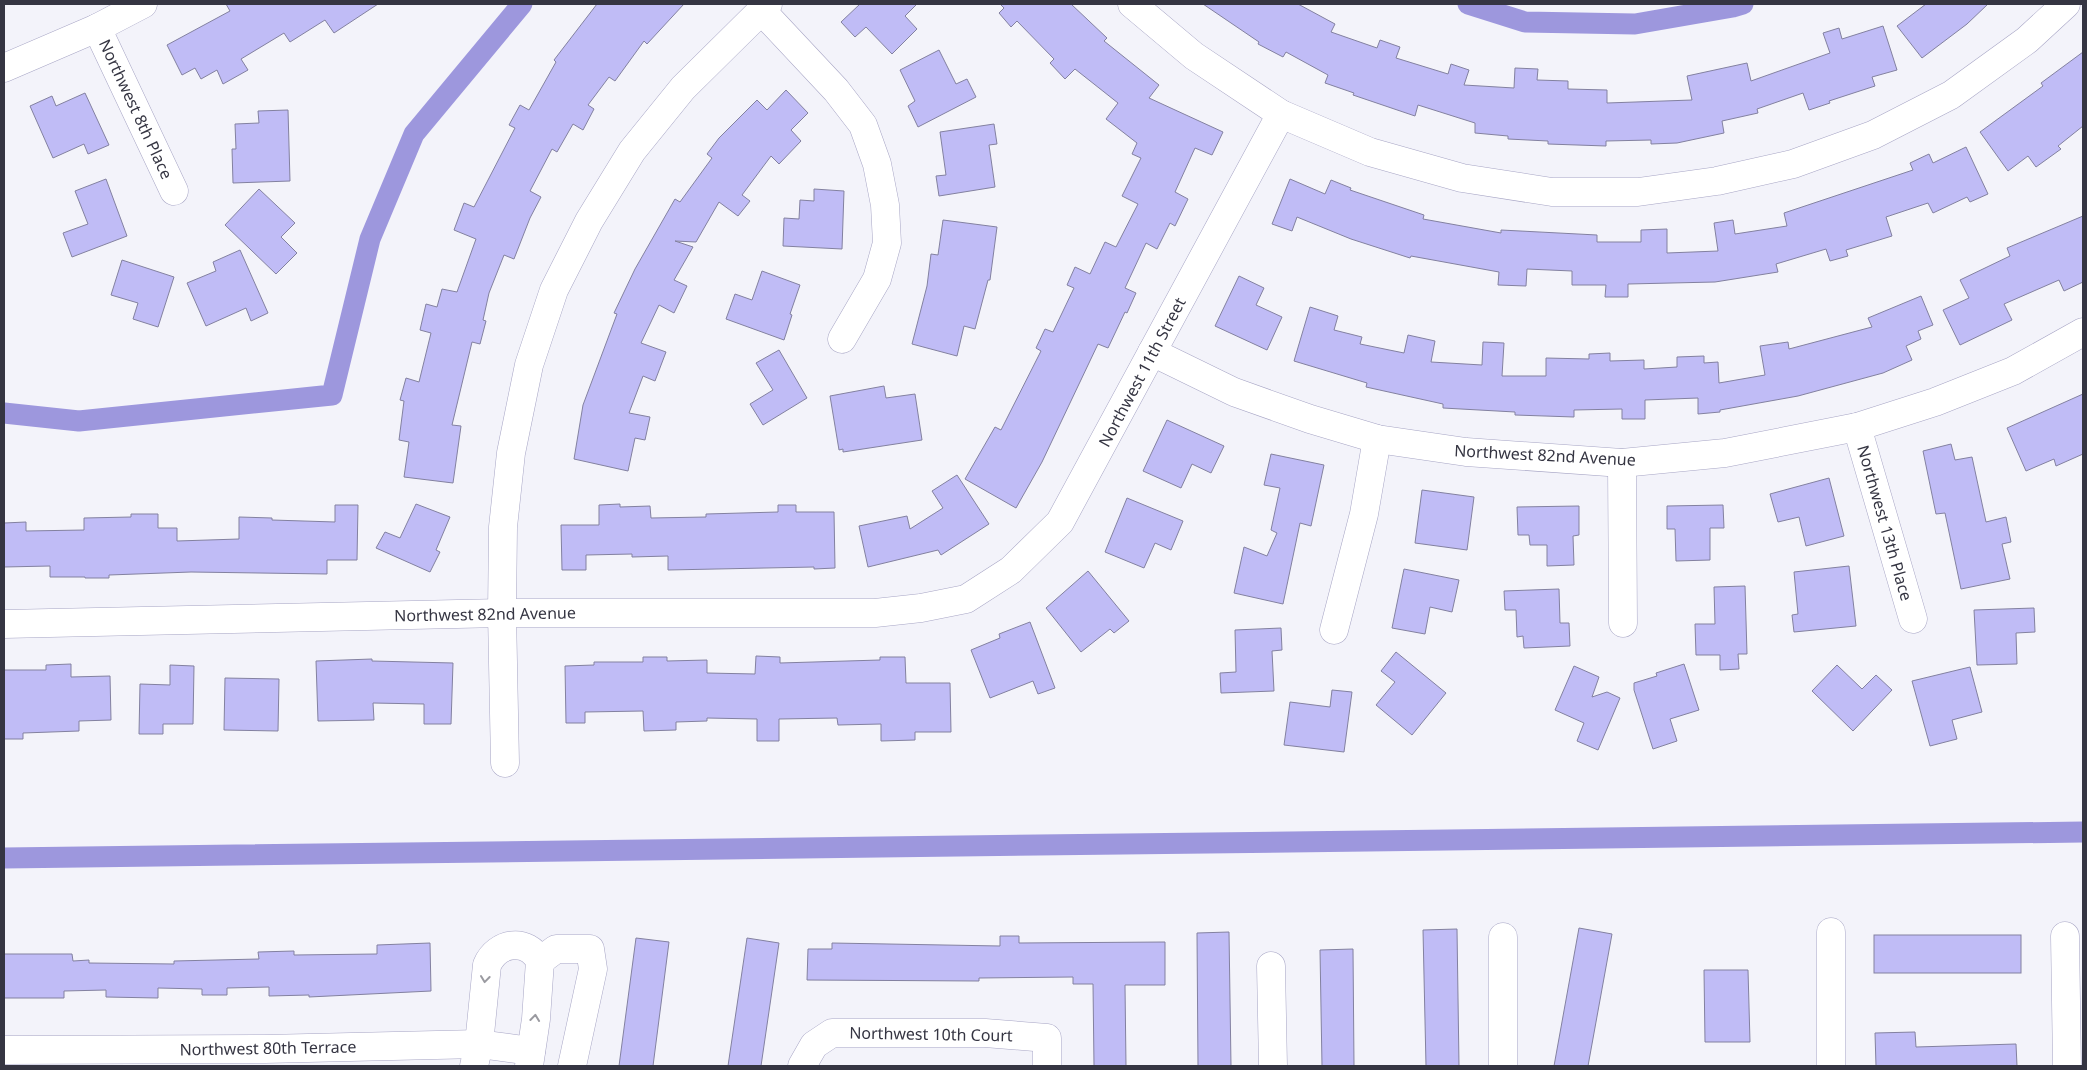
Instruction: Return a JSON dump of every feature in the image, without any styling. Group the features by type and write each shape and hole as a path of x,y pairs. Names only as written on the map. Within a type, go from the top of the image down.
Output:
{"street":[{"path":"4,68 98,28 143,4"},
{"path":"1132,4 1194,56 1281,114 1370,152 1462,178 1543,191 1638,192 1708,182 1793,164 1873,135 1951,95 2027,40 2066,4"},
{"path":"505,763 502,613 503,527 511,453 529,365 554,290 589,221 632,151 683,88 764,7 836,90 863,125 877,164 885,205 887,243 877,279 842,339"},
{"name":"Northwest 8th Place","path":"98,28 174,191"},
{"name":"Northwest 11th Street","path":"966,598 1011,570 1060,522 1281,114"},
{"name":"Northwest 82nd Avenue","path":"1152,352 1234,392 1310,419 1377,439 1466,452 1622,462 1725,453 1857,427 1935,402 2013,371 2083,332"},
{"name":"Northwest 13th Place","path":"1857,427 1913,619"},
{"path":"1334,630 1364,514 1377,439"},
{"path":"1622,462 1623,623"},
{"name":"Northwest 82nd Avenue","path":"4,624 502,613 876,613 921,608 966,598"},
{"path":"1831,932 1831,1066"},
{"path":"2065,936 2067,1066"},
{"path":"1503,937 1503,1066"},
{"path":"476,1055 487,965 491,955 506,946 519,946 532,950 540,961 530,1059"},
{"path":"540,961 556,949 590,950 594,968 572,1066"},
{"path":"1271,966 1274,1066"},
{"name":"Northwest 10th Court","path":"802,1066 814,1045 832,1033 985,1033 1047,1038 1047,1066"},
{"name":"Northwest 80th Terrace","path":"4,1050 37,1058 264,1058 476,1055 530,1059"}],"building":[{"path":"226,4 378,4 334,33 325,20 290,42 284,33 241,59 248,70 223,84 217,70 201,79 195,68 182,75 167,45 230,11"},
{"path":"597,4 684,4 647,44 644,41 615,81 609,77 588,105 594,109 583,130 573,124 557,152 552,149 530,191 541,197 530,218 514,259 504,255 489,293 483,320 486,321 480,344 472,342 452,425 461,426 453,483 404,477 409,442 399,440 404,401 400,400 406,378 419,382 431,333 420,330 426,304 437,307 442,289 457,292 476,239 454,230 464,203 474,207 515,128 509,125 520,105 529,110 556,62 554,60"},
{"path":"860,4 917,4 905,16 917,29 892,54 866,27 855,37 841,22"},
{"path":"1000,4 1071,4 1107,38 1104,41 1159,85 1149,98 1223,132 1212,155 1195,148 1175,192 1188,199 1175,226 1170,223 1157,249 1146,243 1125,288 1136,293 1127,313 1125,312 1108,348 1098,344 1042,462 1016,508 965,479 995,427 1001,430 1041,351 1036,348 1045,329 1053,332 1074,288 1067,285 1075,267 1090,274 1105,242 1116,247 1138,204 1122,196 1141,158 1132,154 1137,143 1106,119 1118,103 1075,69 1065,79 1050,63 1054,59 1017,21 1011,27 999,13 1004,8"},
{"path":"1203,4 1298,4 1335,24 1331,32 1377,48 1380,40 1400,47 1396,58 1448,74 1451,64 1469,70 1464,85 1514,88 1515,68 1538,69 1537,80 1568,81 1568,89 1607,90 1607,103 1692,100 1687,76 1747,63 1751,81 1830,53 1823,33 1839,28 1842,39 1883,26 1897,70 1872,77 1875,86 1829,101 1830,103 1809,110 1803,93 1757,109 1758,113 1722,121 1724,133 1677,143 1651,144 1651,140 1606,141 1606,146 1548,144 1548,141 1508,139 1508,136 1475,133 1475,123 1418,105 1415,116 1353,95 1354,93 1325,83 1328,75 1286,52 1283,57 1258,44 1259,42"},
{"path":"1926,4 1988,4 1967,24 1922,58 1897,26"},
{"path":"939,50 956,84 967,79 976,97 918,127 908,106 915,101 900,70"},
{"path":"2083,52 2083,126 2058,146 2061,149 2036,167 2028,156 2008,171 1980,132 2043,86 2041,83"},
{"path":"786,90 808,113 791,130 801,141 779,164 771,156 742,195 750,201 738,216 719,202 696,242 675,241 693,247 674,280 687,286 674,313 659,305 641,343 666,352 655,381 643,376 629,413 650,417 645,440 635,438 628,471 574,459 583,405 617,314 614,313 635,269 675,199 680,202 712,158 707,154 719,138 757,100 767,110"},
{"path":"85,93 109,145 88,154 84,144 53,158 30,106 52,96 56,106"},
{"path":"288,110 290,181 233,183 232,149 236,149 235,124 259,123 258,111"},
{"path":"994,124 997,144 989,145 995,187 939,196 936,176 946,175 940,132"},
{"path":"1966,147 1988,194 1970,202 1967,197 1933,213 1928,203 1886,217 1892,236 1846,250 1848,256 1830,261 1826,249 1776,264 1778,272 1715,282 1628,284 1628,297 1605,297 1606,285 1572,285 1572,271 1527,269 1526,286 1498,285 1499,272 1411,256 1410,258 1351,239 1297,217 1292,231 1272,224 1290,179 1325,194 1331,180 1351,188 1350,190 1424,215 1423,219 1501,233 1501,230 1597,235 1597,242 1641,242 1641,230 1667,229 1667,253 1718,251 1714,223 1733,220 1735,234 1787,226 1784,213 1913,170 1910,163 1929,154 1933,163"},
{"path":"106,179 127,236 72,257 63,233 88,224 75,191"},
{"path":"259,189 295,223 281,237 297,253 276,274 225,225"},
{"path":"814,189 844,191 842,249 783,246 784,218 799,219 800,200 814,201"},
{"path":"2083,216 2083,282 2064,291 2059,280 2004,304 2012,320 1960,345 1943,310 1969,298 1960,280 2010,256 2007,248"},
{"path":"943,220 997,227 990,280 988,280 975,329 964,326 957,356 912,344 927,286 931,254 938,255"},
{"path":"240,250 268,313 251,321 246,308 206,326 187,283 216,271 213,262"},
{"path":"122,260 174,277 158,327 133,319 138,303 111,295"},
{"path":"762,271 800,285 790,314 792,315 784,340 726,319 735,294 752,300"},
{"path":"1239,276 1264,288 1256,305 1282,317 1267,350 1215,326"},
{"path":"1921,296 1933,325 1918,331 1921,339 1906,346 1912,360 1883,373 1798,396 1720,410 1720,412 1698,414 1698,398 1645,400 1645,419 1622,419 1622,409 1574,410 1574,417 1515,415 1515,412 1443,408 1443,404 1366,387 1367,383 1294,361 1310,307 1338,316 1334,330 1362,337 1360,344 1404,353 1408,335 1435,341 1431,362 1482,365 1483,342 1504,343 1502,376 1546,376 1546,358 1589,359 1589,354 1610,353 1610,361 1644,360 1644,369 1677,367 1677,357 1704,356 1704,363 1718,362 1719,383 1765,375 1760,346 1788,342 1789,349 1872,327 1868,318"},
{"path":"779,350 807,398 763,425 750,404 773,390 756,363"},
{"path":"884,386 886,398 915,394 922,440 843,452 843,449 839,450 830,396"},
{"path":"2083,394 2083,454 2056,466 2054,459 2026,471 2007,428"},
{"path":"1167,420 1224,446 1211,473 1192,464 1181,488 1143,471"},
{"path":"1951,444 1955,460 1972,457 1986,522 2006,517 2011,542 2002,544 2010,579 1961,589 1945,513 1936,514 1923,451"},
{"path":"1271,454 1324,465 1311,526 1300,523 1283,604 1234,593 1244,547 1267,556 1277,533 1271,530 1280,488 1264,485"},
{"path":"957,475 989,524 941,555 938,550 868,567 859,526 907,516 910,529 943,508 932,491"},
{"path":"1829,478 1844,536 1806,546 1799,517 1778,522 1770,494"},
{"path":"1422,490 1474,497 1467,550 1415,543"},
{"path":"1127,498 1183,521 1171,550 1155,543 1144,568 1105,552"},
{"path":"416,504 450,517 436,550 440,552 430,572 376,548 385,532 400,538"},
{"path":"620,504 620,507 650,506 651,518 706,517 706,514 778,512 778,505 796,505 796,512 834,512 835,568 668,570 668,556 632,557 632,554 586,555 586,570 562,570 561,525 599,525 599,505"},
{"path":"335,505 358,505 357,560 327,560 327,574 191,572 109,575 109,578 85,578 50,577 50,566 4,567 4,523 26,522 26,531 84,530 84,518 131,517 131,514 158,514 158,528 177,528 177,541 239,539 239,517 335,522"},
{"path":"1723,505 1724,528 1710,528 1710,560 1676,561 1675,529 1667,529 1667,506"},
{"path":"1579,506 1579,535 1573,536 1574,565 1547,566 1547,545 1530,545 1529,535 1518,535 1517,507"},
{"path":"1849,566 1856,626 1794,632 1792,615 1798,614 1794,572"},
{"path":"1404,569 1459,580 1452,612 1430,607 1425,634 1392,628"},
{"path":"1088,571 1129,621 1114,633 1110,629 1081,652 1046,608"},
{"path":"1745,586 1747,654 1738,654 1739,669 1720,670 1720,655 1696,655 1695,624 1715,624 1714,587"},
{"path":"1559,589 1560,623 1569,623 1570,646 1524,648 1523,636 1517,637 1516,610 1505,610 1504,591"},
{"path":"2034,608 2035,632 2016,633 2017,664 1977,665 1974,610"},
{"path":"1030,622 1055,688 1038,694 1033,681 990,698 971,650 1000,638 999,634"},
{"path":"1281,628 1282,650 1272,651 1274,691 1221,693 1220,673 1236,672 1235,630"},
{"path":"1396,652 1446,693 1412,735 1376,705 1395,682 1381,671"},
{"path":"756,656 780,657 780,663 880,660 880,657 905,657 906,683 950,683 951,732 915,732 915,740 881,741 881,724 838,725 837,718 779,719 779,741 757,741 757,719 707,718 707,721 676,722 676,730 644,731 643,711 585,712 585,723 566,723 565,666 594,665 594,662 643,662 643,657 667,657 667,661 707,660 707,673 755,674"},
{"path":"372,659 372,661 453,663 451,724 424,724 424,704 373,703 374,720 318,721 316,661"},
{"path":"71,664 71,677 110,676 111,720 79,721 79,731 23,733 23,739 4,739 4,670 46,670 46,665"},
{"path":"1684,664 1699,710 1670,719 1677,741 1653,749 1634,690 1634,683 1657,676 1656,673"},
{"path":"170,665 194,666 193,724 163,724 163,734 139,734 140,684 170,685"},
{"path":"1837,665 1862,689 1876,675 1892,690 1853,731 1812,691"},
{"path":"1574,666 1599,677 1592,697 1607,692 1620,698 1598,750 1577,741 1584,723 1555,710"},
{"path":"1970,667 1982,712 1952,720 1957,739 1930,746 1912,681"},
{"path":"225,678 279,679 278,731 224,730"},
{"path":"1332,690 1352,692 1344,752 1284,745 1290,702 1330,707"},
{"path":"1579,928 1612,934 1588,1066 1554,1066"},
{"path":"1457,929 1459,1066 1426,1066 1423,930"},
{"path":"1229,932 1231,1066 1198,1066 1197,933"},
{"path":"1874,935 2021,935 2021,973 1874,973"},
{"path":"1000,936 1019,936 1019,943 1165,942 1165,985 1125,985 1126,1066 1094,1066 1093,984 1073,984 1073,977 979,978 979,981 807,980 808,949 832,949 832,943 1000,946"},
{"path":"636,938 669,942 653,1066 619,1066"},
{"path":"747,938 779,943 761,1066 728,1066"},
{"path":"430,943 431,991 309,997 309,995 269,996 269,987 227,988 227,995 202,995 202,989 158,988 158,998 106,997 106,990 64,991 64,998 4,998 4,954 72,954 73,961 89,960 89,963 174,964 174,961 259,959 258,952 294,951 294,955 377,954 377,945"},
{"path":"1353,949 1354,1066 1322,1066 1320,950"},
{"path":"1704,970 1748,970 1750,1042 1705,1042"},
{"path":"1915,1032 1916,1047 2016,1044 2017,1066 1876,1066 1875,1033"}],"waterway":[{"path":"4,413 79,421 332,395 370,239 414,134 522,4"},
{"path":"1468,4 1525,22 1635,24 1743,4"},
{"path":"4,858 2083,832"}]}
